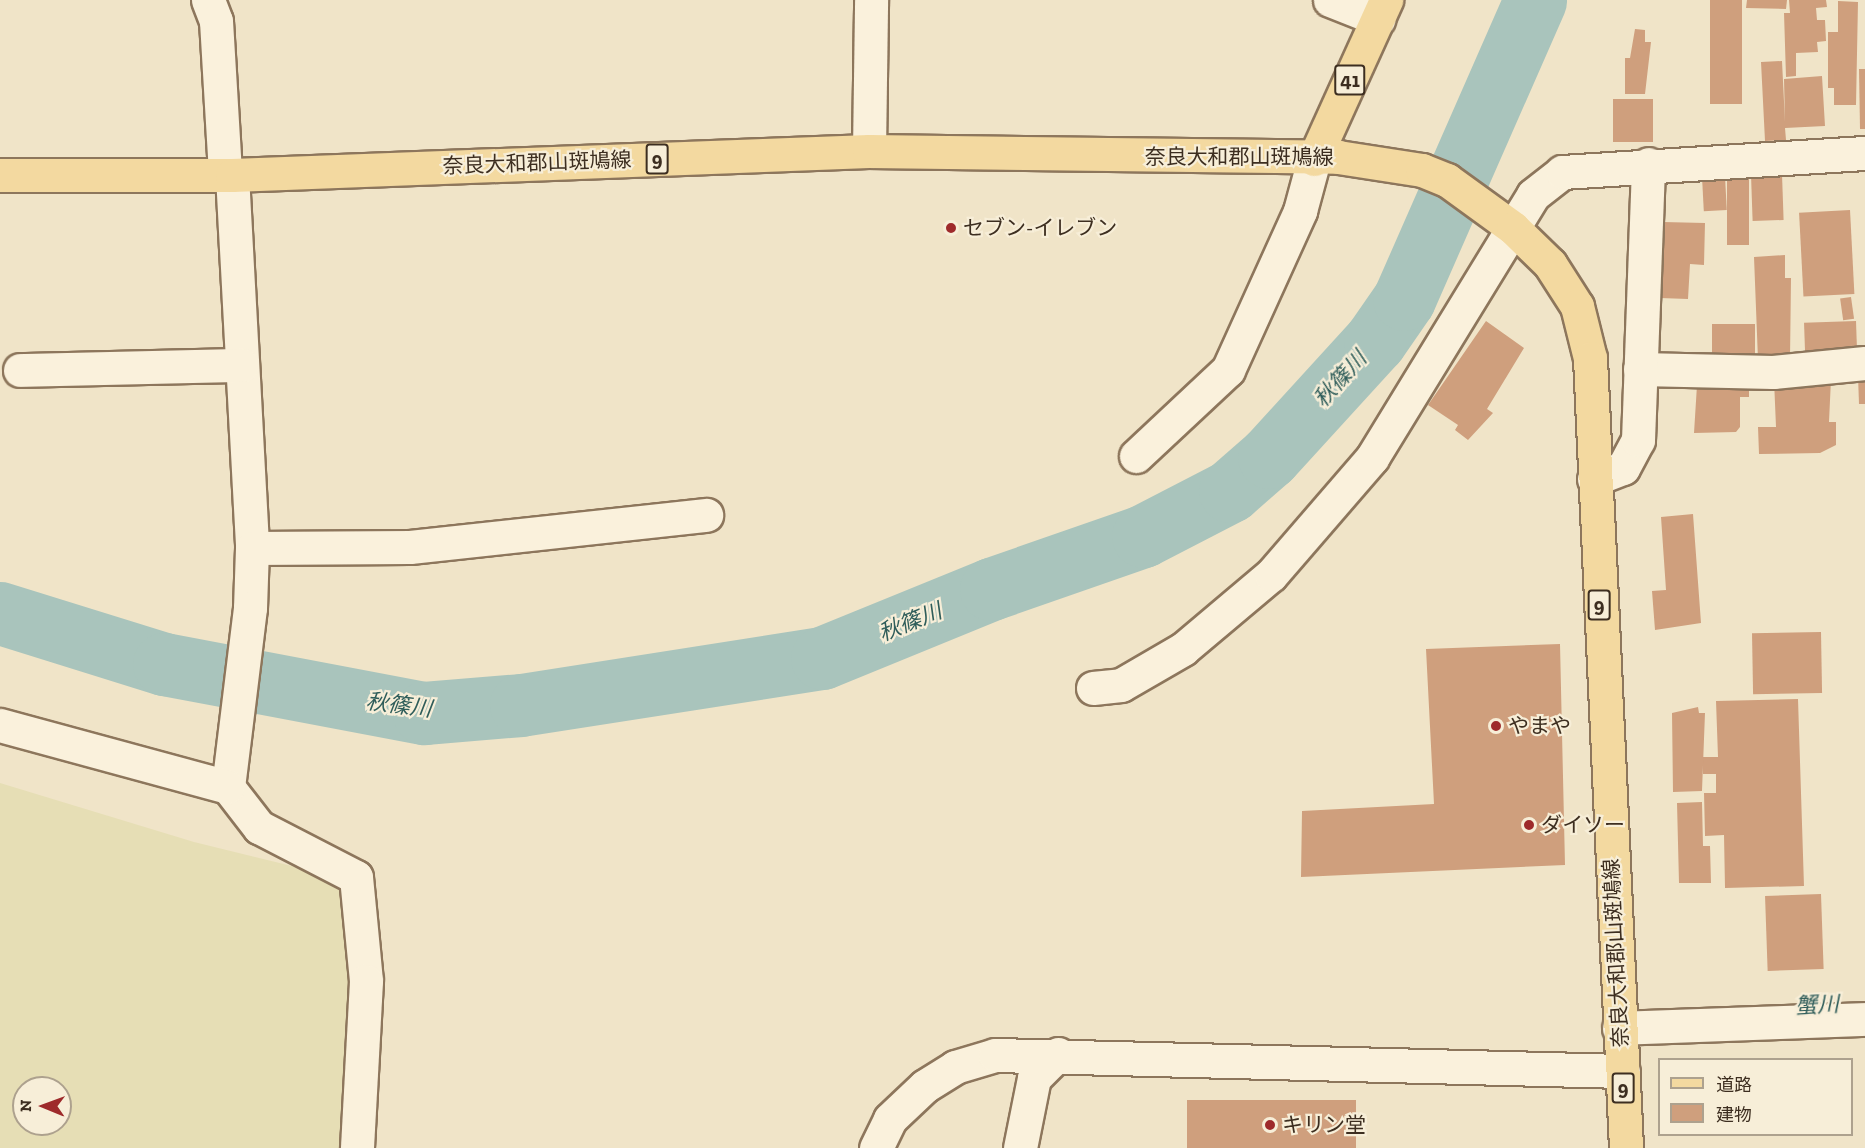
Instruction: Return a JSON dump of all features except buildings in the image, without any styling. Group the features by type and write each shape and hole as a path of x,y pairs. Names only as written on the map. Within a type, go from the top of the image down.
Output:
{"main road":[{"name":"41","path":"1326,158 1382,9"},
{"name":"奈良大和郡山斑鳩線","path":"0,175 229,174 869,151 1326,158 1422,170 1447,180 1504,221 1550,264 1577,306 1590,358 1626,1148"}],"street":[{"path":"208,0 216,21 229,174 252,548 250,608 230,774 259,827 356,877 366,981 357,1148"},
{"path":"869,151 871,0"},
{"path":"1330,0 1382,9"},
{"path":"1093,688 1121,685 1183,650 1271,575 1372,458 1504,221 1562,172 1648,164 1865,153"},
{"path":"1136,456 1228,370 1326,158"},
{"path":"1594,479 1623,468 1638,440 1648,164"},
{"path":"1640,369 1773,372 1865,363"},
{"path":"20,370 242,365"},
{"path":"252,548 410,547 705,515"},
{"path":"0,724 230,774"},
{"path":"1619,1028 1865,1019"},
{"path":"876,1148 890,1119 925,1086 955,1067 995,1055 1058,1054 1623,1071"},
{"path":"1020,1148 1034,1078 1058,1054"}],"shaded area":[{"path":"0,783 194,842 349,880 353,1148 0,1148"}],"waterway":[{"name":"秋篠川","path":"0,613 164,664 424,713 521,705 822,658 991,589 1143,536 1230,491 1269,457 1375,341 1404,299 1535,0"}],"place":[{"name":"セブン-イレブン","path":"951,228"},
{"name":"やまや","path":"1496,726"},
{"name":"ダイソー","path":"1529,825"},
{"name":"キリン堂","path":"1270,1125"}],"water label":[{"name":"蟹川","path":"1817,1005"}]}
